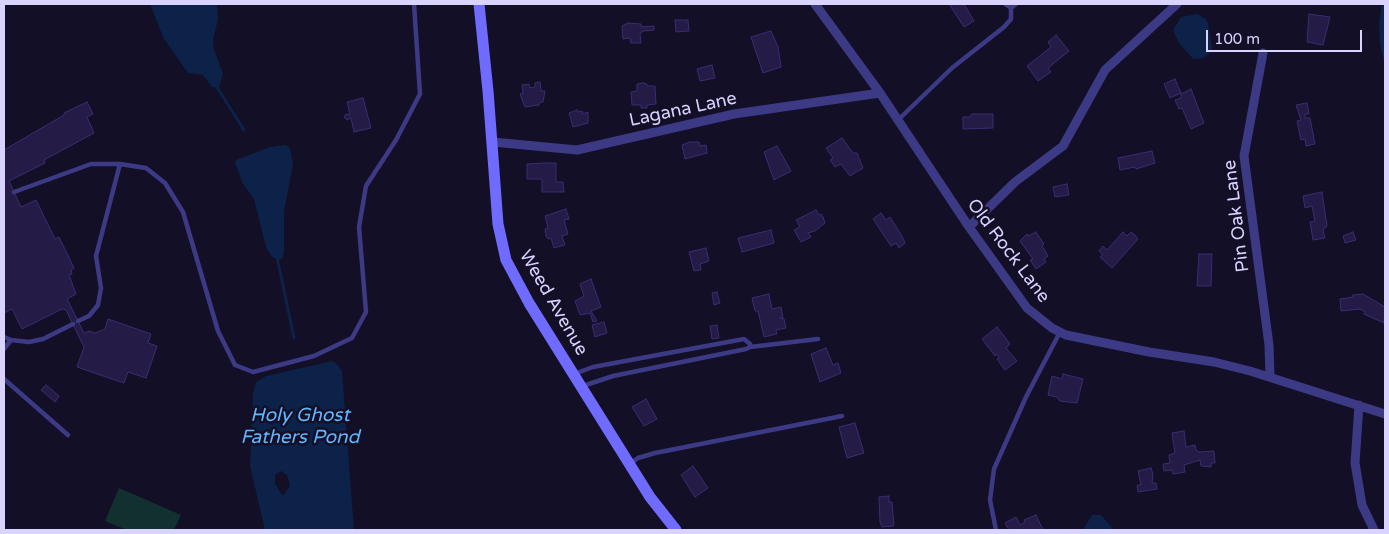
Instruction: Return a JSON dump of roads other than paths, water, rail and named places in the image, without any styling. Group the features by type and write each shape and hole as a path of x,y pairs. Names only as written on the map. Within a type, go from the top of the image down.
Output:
{"main road":[{"name":"Weed Avenue","path":"479,4 493,142 498,224 506,260 516,281 650,497 676,530"}],"street":[{"name":"Old Rock Lane","path":"815,4 880,93 969,227 1027,308 1052,328 1060,332 1134,349 1214,362 1270,377 1385,414"},
{"path":"969,227 1015,182 1064,146 1105,70 1177,4"},
{"name":"Pin Oak Lane","path":"1263,53 1244,156 1269,345 1270,377"},
{"name":"Lagana Lane","path":"493,142 577,150 734,114 880,93"},
{"path":"1359,405 1355,462 1362,505 1374,530"}],"lane":[{"path":"14,192 91,164 120,164 146,168 165,183 183,212 218,331 235,365 253,372 314,356 352,338 366,312 359,227 366,186 396,140 420,94 414,4"},
{"path":"1004,4 1011,8"},
{"path":"1011,8 1016,4"},
{"path":"898,120 952,68 1004,27 1011,19 1011,8"},
{"path":"78,321 89,316 98,305 101,288 96,256 120,164"},
{"path":"4,337 11,340 28,342 73,324"},
{"path":"996,530 990,500 994,470 1026,397 1060,332"},
{"path":"573,374 593,368 716,346 744,338 748,340 750,347"},
{"path":"582,387 613,376 750,347 818,339"},
{"path":"4,349 11,340"},
{"path":"4,379 68,434"},
{"path":"630,464 638,458 655,453 842,416"}],"water":[{"path":"150,4 217,4 218,20 213,39 214,50 223,73 219,88 212,87 203,75 188,73 164,39"},
{"path":"1382,4 1385,4 1385,66 1380,45 1379,23"},
{"path":"1197,14 1206,19 1208,23 1212,47 1211,52 1203,58 1193,59 1179,43 1173,30 1181,17"},
{"path":"285,145 290,148 293,165 284,211 284,252 282,259 279,260 272,257 266,247 254,199 243,184 235,163 236,160 270,147"},
{"name":"Holy Ghost Fathers Pond","path":"332,361 342,371 354,530 265,530 250,466 253,394 256,382 266,376","holes":["281,471 287,475 290,486 284,495 281,494 275,483 275,475"]},
{"path":"1092,515 1101,515 1114,530 1083,530"}],"waterway":[{"path":"215,84 244,130"},
{"path":"277,257 294,338"}]}
